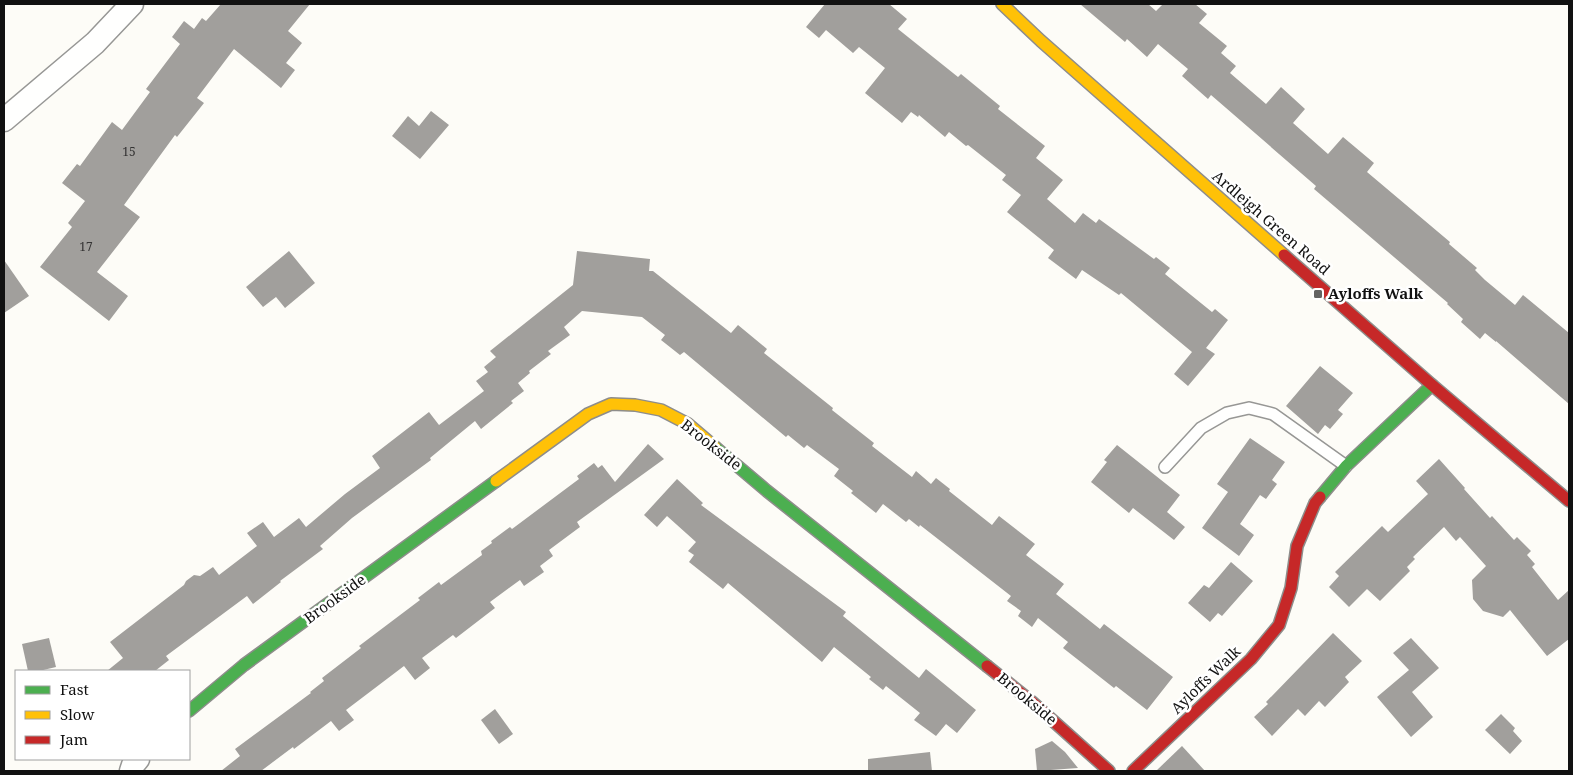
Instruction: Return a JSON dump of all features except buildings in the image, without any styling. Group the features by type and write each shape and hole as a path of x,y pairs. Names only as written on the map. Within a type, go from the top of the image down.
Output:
{"street":[{"path":"4,120 95,43 132,4"},
{"name":"Ardleigh Green Road","path":"1002,4 1041,41 1432,385 1569,501"},
{"name":"Ayloffs Walk","path":"1133,771 1251,659 1280,626 1291,588 1297,546 1315,503 1346,466 1432,385"},
{"name":"Brookside","path":"190,710 244,665 588,414 611,404 635,405 661,410 688,424 767,491 1032,702 1108,771"},
{"path":"130,771 137,760"}],"lane":[{"path":"1165,468 1201,428 1227,413 1249,408 1273,414 1346,466"}],"traffic: fast":[{"path":"1320,497 1346,466 1432,385"},
{"path":"715,447 767,491 987,666"},
{"path":"190,710 244,665 496,481"}],"traffic: slow":[{"path":"1002,4 1041,41 1284,255"},
{"path":"496,481 588,414 611,404 635,405 661,410 688,424 715,447"}],"traffic: jam":[{"path":"1284,255 1432,385 1569,501"},
{"path":"1133,771 1251,659 1279,625 1291,588 1297,546 1315,503 1320,497"},
{"path":"987,666 1032,702 1109,771"}],"place":[{"name":"Ayloffs Walk","path":"1318,294"}]}
